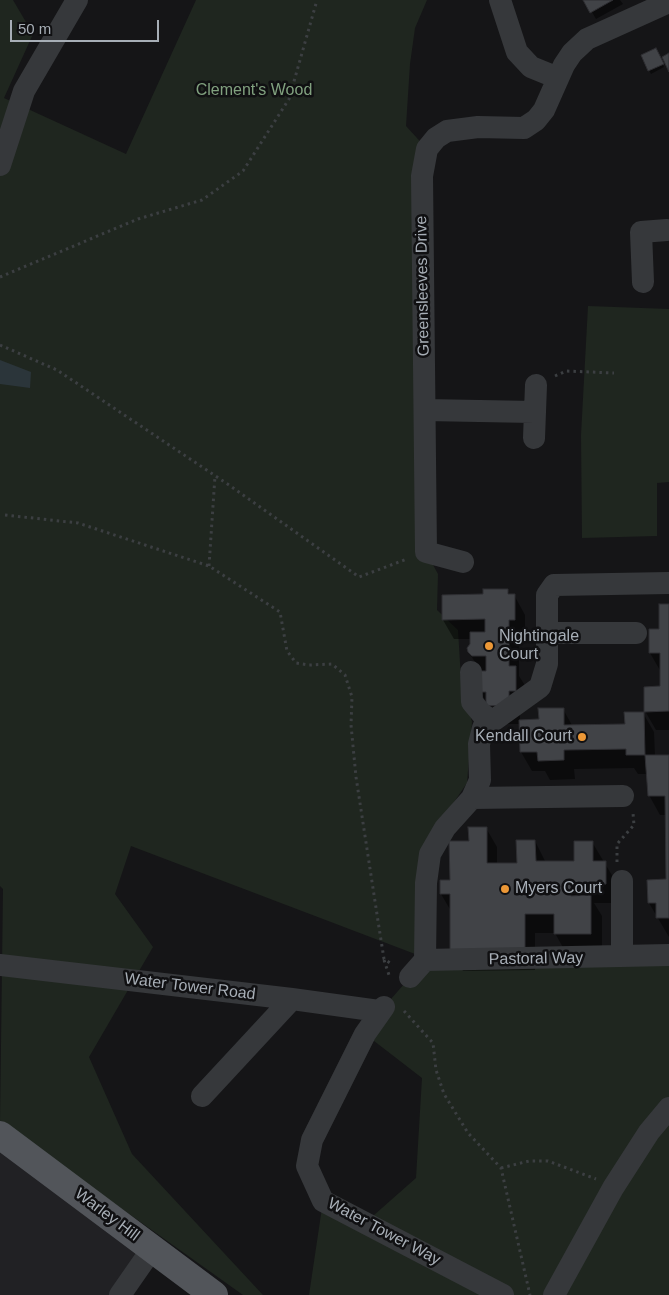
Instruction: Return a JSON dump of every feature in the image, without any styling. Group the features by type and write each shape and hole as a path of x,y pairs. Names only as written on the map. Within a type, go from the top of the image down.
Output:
{"main road":[{"name":"Warley Hill","path":"0,1135 214,1295"}],"street":[{"path":"0,165 24,91 77,0"},
{"path":"500,0 517,52 531,68 558,78"},
{"name":"Greensleeves Drive","path":"426,552 422,176 427,149 436,138 447,131 478,127 524,128 536,120 544,110 558,78 572,53 587,39 669,2"},
{"path":"643,282 641,232 669,229"},
{"path":"534,438 536,385"},
{"path":"425,410 534,412"},
{"path":"426,552 463,562"},
{"path":"400,977 426,960 426,883 430,854 445,828 472,798 480,780 480,744 483,728 491,720 524,700 540,687 547,664 547,595 554,585 669,583"},
{"path":"547,633 636,633"},
{"path":"471,672 472,702 482,714 491,720"},
{"path":"472,798 623,796"},
{"path":"622,881 622,956"},
{"name":"Pastoral Way","path":"426,960 669,955"},
{"name":"Water Tower Road","path":"0,965 292,999 387,1008"},
{"path":"202,1096 292,999"},
{"name":"Water Tower Way","path":"387,1008 365,1034 312,1140 307,1166 322,1201 503,1295"},
{"path":"554,1295 614,1188 649,1132 669,1108"},
{"path":"120,1295 152,1249"}],"path":[{"path":"0,277 129,222 202,200 243,171 289,99 317,0"},
{"path":"0,345 57,370 215,476 359,577 426,552"},
{"path":"536,385 566,371 614,373"},
{"path":"209,566 215,476"},
{"path":"5,515 78,523 209,566 246,588 280,612 287,651 296,663 309,666 332,664 345,675 352,697 351,725 356,777 384,959 400,977"},
{"path":"622,881 617,872 617,844 634,825 632,797 623,796"},
{"path":"384,959 400,977"},
{"path":"387,1008 433,1043 436,1070 441,1086 468,1133 501,1168 530,1295"},
{"path":"501,1168 528,1161 548,1161 614,1188"}],"shaded area":[{"path":"0,360 31,372 30,388 0,384"},
{"path":"0,1135 152,1249 120,1295 0,1295"}],"green space":[{"name":"Clement's Wood","path":"0,0 13,0 33,34 4,98 126,154 196,0 427,0 415,28 410,64 406,126 427,149 426,552 438,574 437,610 458,630 461,679 472,722 467,783 424,846 415,954 131,846 115,894 153,947 89,1057 132,1154 263,1295 243,1295 0,1122 3,889 0,886"},
{"path":"588,306 669,309 669,482 657,483 657,536 582,538 581,435"},
{"path":"669,955 669,1295 309,1295 323,1201 365,1223 416,1178 422,1078 365,1034 384,1007 425,960"}],"building":[{"path":"583,0 613,0 590,13"},
{"path":"656,48 664,64 648,71 641,55"},
{"path":"669,53 669,72 662,57"},
{"name":"Nightingale Court","path":"483,589 508,589 508,594 515,594 515,620 509,620 509,666 516,666 516,691 509,691 509,705 486,706 486,692 479,692 479,671 486,671 486,656 472,656 467,648 470,644 470,632 485,632 485,619 442,620 442,595 483,594"},
{"path":"659,604 669,604 669,711 644,712 644,687 660,686 660,653 649,653 649,629 659,629"},
{"name":"Kendall Court","path":"538,708 564,708 564,725 625,724 624,712 644,712 645,755 626,755 626,749 564,750 564,760 538,761 537,752 520,752 519,720 539,719"},
{"path":"645,755 669,755 669,918 656,918 656,903 648,903 647,880 666,879 665,796 648,796"},
{"name":"Myers Court","path":"468,827 487,827 487,863 517,863 516,840 535,840 536,861 574,861 574,841 593,841 593,861 606,861 606,884 571,884 571,896 591,895 591,934 554,934 554,914 525,914 525,952 450,952 450,894 440,894 440,880 450,880 449,841 469,841"}],"place":[{"name":"Nightingale Court","path":"489,646"},
{"name":"Kendall Court","path":"582,737"},
{"name":"Myers Court","path":"505,889"}]}
